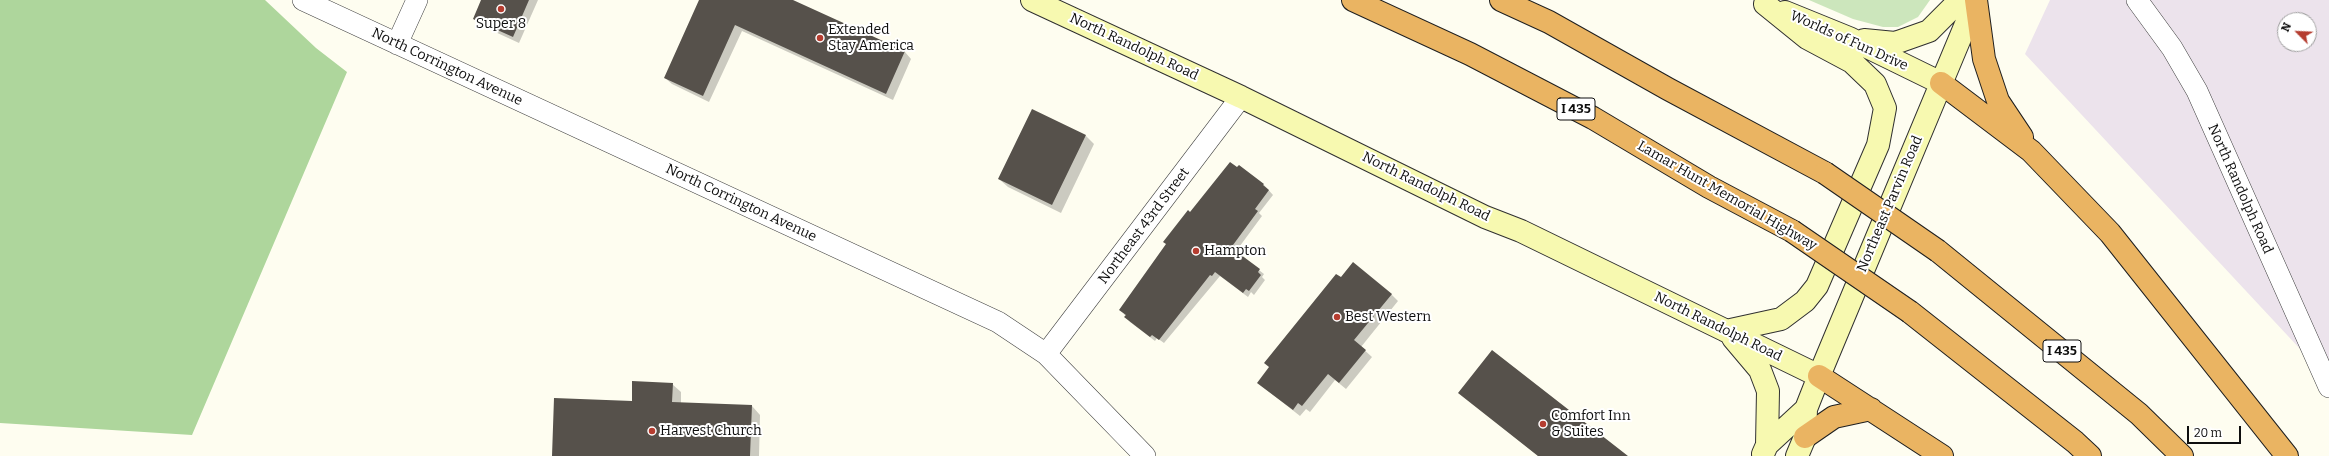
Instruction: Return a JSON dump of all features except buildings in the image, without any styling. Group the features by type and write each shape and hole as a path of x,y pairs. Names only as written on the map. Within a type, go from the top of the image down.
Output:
{"highway":[{"name":"Lamar Hunt Memorial Highway","path":"1353,0 1470,54 1586,114 1709,187 1792,231 1910,312 2075,442 2090,456"},
{"name":"I 435","path":"1501,0 1549,22 1668,89 1825,173 1938,250 2139,414 2182,456"},
{"path":"1976,0 1984,59 1998,101 2031,151"},
{"path":"1941,83 2031,151 2110,233 2287,456"},
{"path":"1819,376 1942,456"},
{"path":"1801,447 1834,417 1871,409"}],"main road":[{"name":"North Randolph Road","path":"1032,0 1241,97 1485,217 1521,231 1819,376"},
{"path":"1850,38 1895,43 1902,41 1929,31 1960,0"},
{"name":"Northeast Parvin Road","path":"1801,447 1806,409 1976,0"},
{"path":"1761,2 1807,38 1852,62 1875,84 1885,108 1878,145 1817,286 1805,301 1781,319 1726,331 1760,370 1768,391 1764,451"},
{"name":"Worlds of Fun Drive","path":"1761,2 1850,38 1941,83"},
{"name":"Northeast Parvin Road","path":"1764,451 1806,409"}],"street":[{"name":"North Corrington Avenue","path":"303,0 998,322 1046,354 1145,456"},
{"path":"397,44 417,0"},
{"name":"North Randolph Road","path":"2138,0 2172,48 2196,91 2329,387"},
{"name":"Northeast 43rd Street","path":"1046,354 1241,97"}],"shaded area":[{"path":"2050,0 2329,0 2329,380 2025,54"}],"green space":[{"path":"0,0 265,0 316,48 347,72 192,435 0,423"},
{"path":"1809,0 1930,0 1918,17 1898,27 1883,27 1853,19"}],"place":[{"name":"Super 8","path":"501,9"},
{"name":"Extended Stay America","path":"820,38"},
{"name":"Hampton","path":"1196,251"},
{"name":"Best Western","path":"1337,317"},
{"name":"Comfort Inn & Suites","path":"1543,424"},
{"name":"Harvest Church","path":"652,431"}]}
